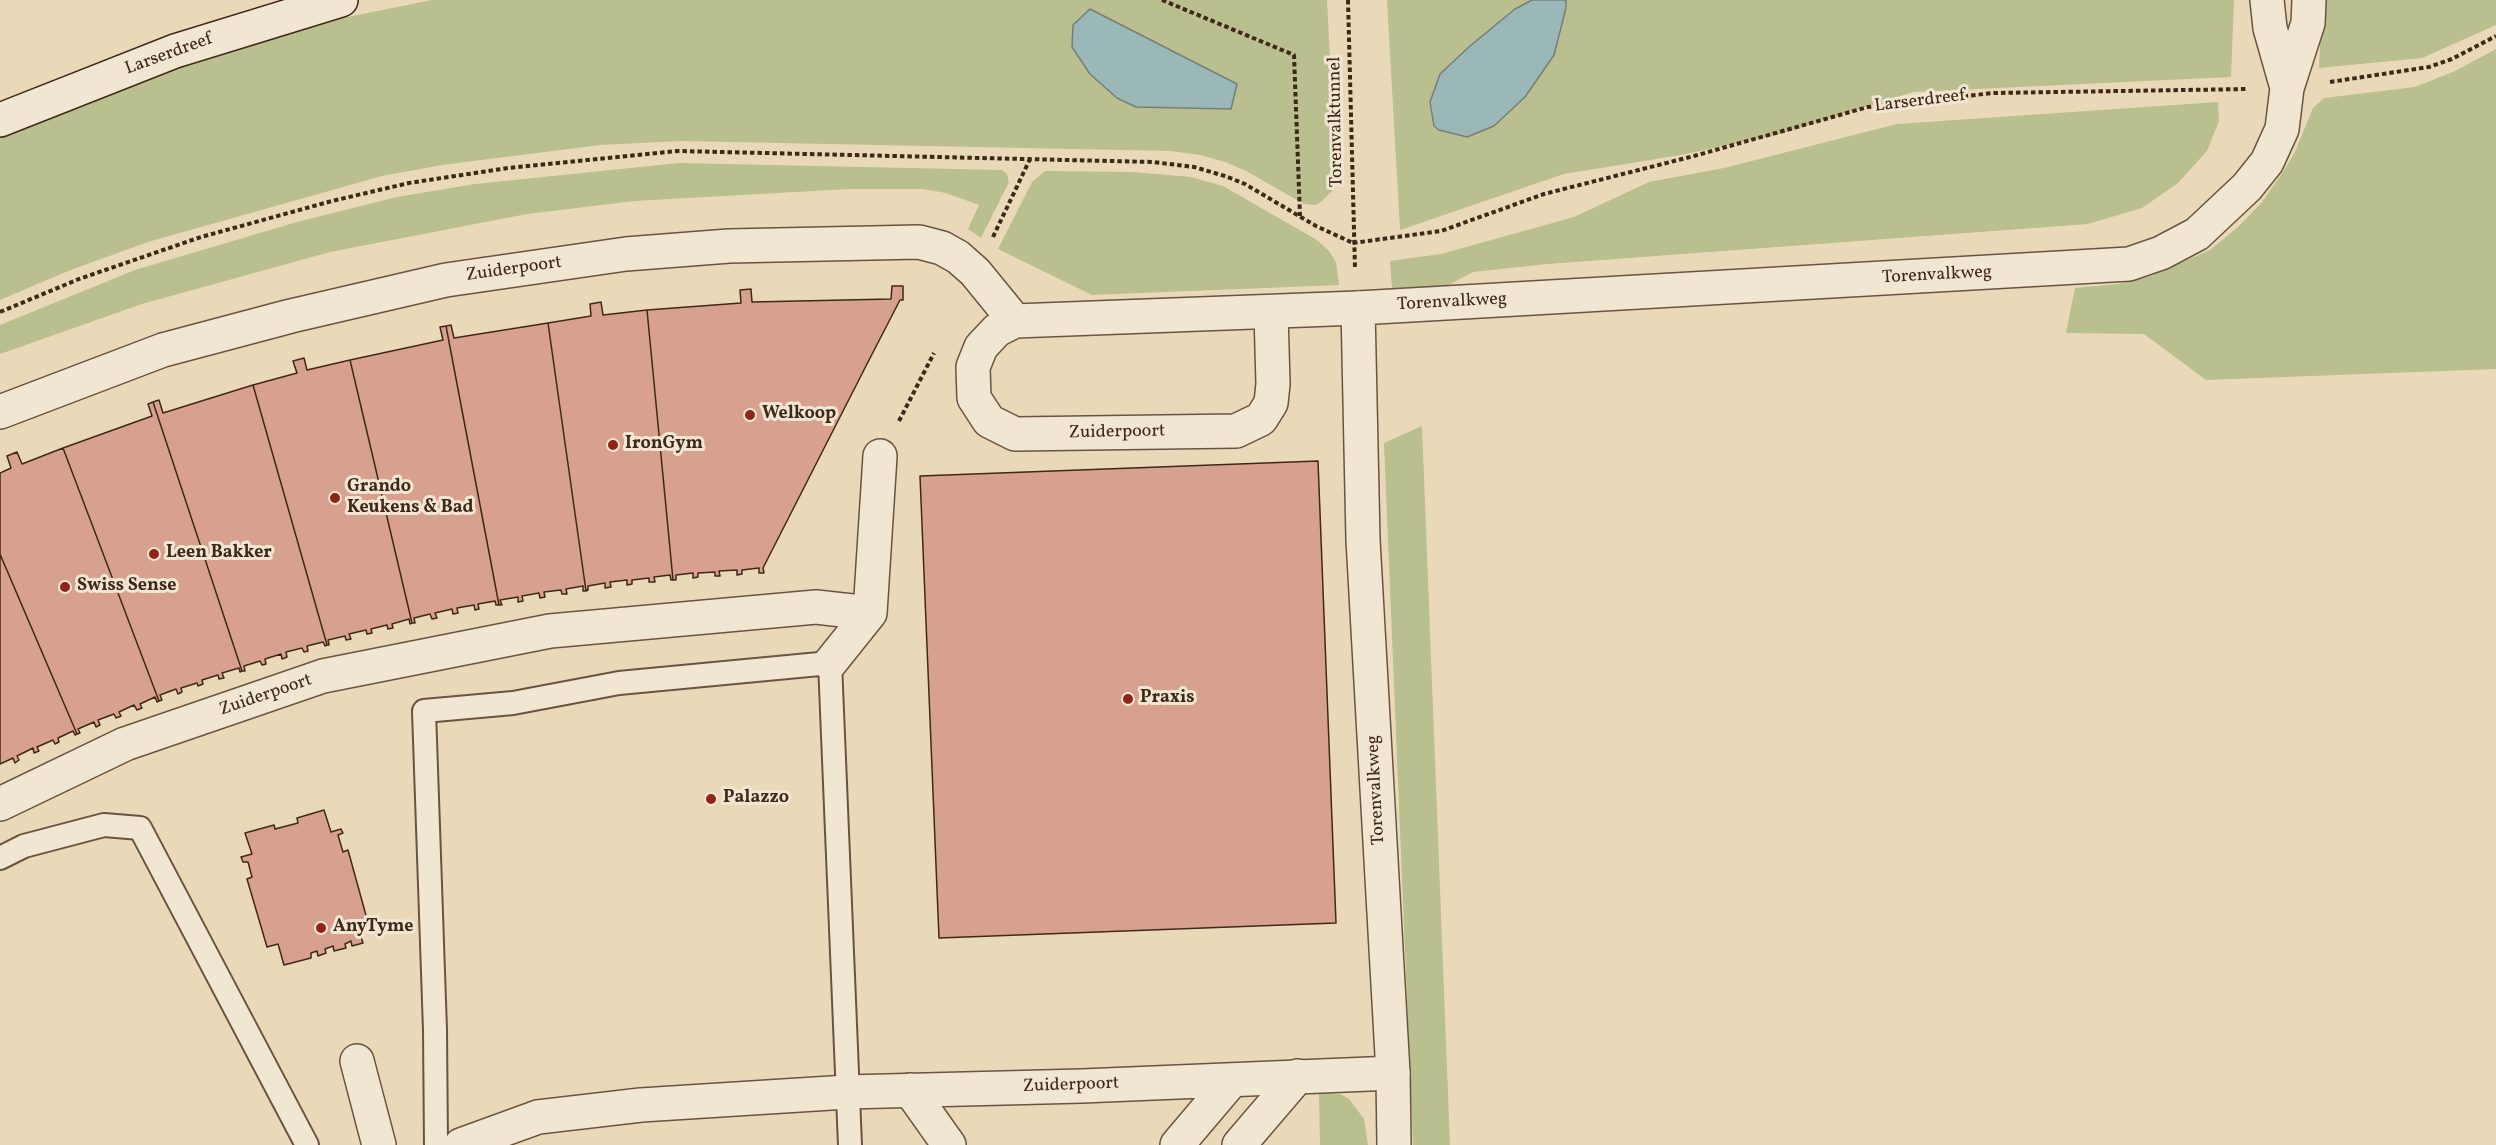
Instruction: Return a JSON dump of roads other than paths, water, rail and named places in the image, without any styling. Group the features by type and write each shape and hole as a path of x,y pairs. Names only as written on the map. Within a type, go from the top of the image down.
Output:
{"street":[{"name":"Larserdreef","path":"0,120 175,51 341,0"},
{"name":"Torenvalkweg","path":"2267,0 2270,28 2287,88"},
{"name":"Torenvalkweg","path":"1394,1145 1393,1073 1363,540 1358,308 2129,264 2162,253 2197,234 2247,187 2267,162 2282,129 2287,88 2308,23 2309,0"},
{"name":"Zuiderpoort","path":"0,412 163,350 291,315 446,280 626,254 729,246 919,242 942,248 957,257 975,272 1015,321 997,330 981,347 973,367 974,398 989,421 1015,434 1236,431 1261,419 1271,403 1273,384 1271,313"},
{"path":"1015,321 1358,308"},
{"path":"830,663 870,613 880,456"},
{"name":"Zuiderpoort","path":"0,804 125,744 323,676 549,631 816,608 870,613"},
{"path":"357,1061 379,1145"},
{"name":"Zuiderpoort","path":"461,1145 539,1131 640,1105 847,1092 1393,1073"},
{"path":"1239,1145 1298,1076"},
{"path":"1177,1145 1232,1080"},
{"path":"910,1090 949,1145"}],"lane":[{"path":"435,1145 435,1030 424,711 513,703 618,683 830,663 850,1145"},
{"path":"0,858 24,846 104,825 140,828 308,1145"}],"water":[{"path":"1532,0 1566,0 1566,8 1554,55 1525,97 1494,126 1467,137 1439,130 1434,126 1430,102 1440,74 1515,9"},
{"path":"1090,9 1237,84 1231,109 1136,107 1117,98 1090,74 1072,47 1073,25"}],"place":[{"name":"Welkoop","path":"750,415"},
{"name":"IronGym","path":"613,445"},
{"name":"Grando Keukens & Bad","path":"335,498"},
{"name":"Leen Bakker","path":"154,554"},
{"name":"Swiss Sense","path":"65,587"},
{"name":"Praxis","path":"1128,699"},
{"name":"Palazzo","path":"711,799"},
{"name":"AnyTyme","path":"321,928"}]}
